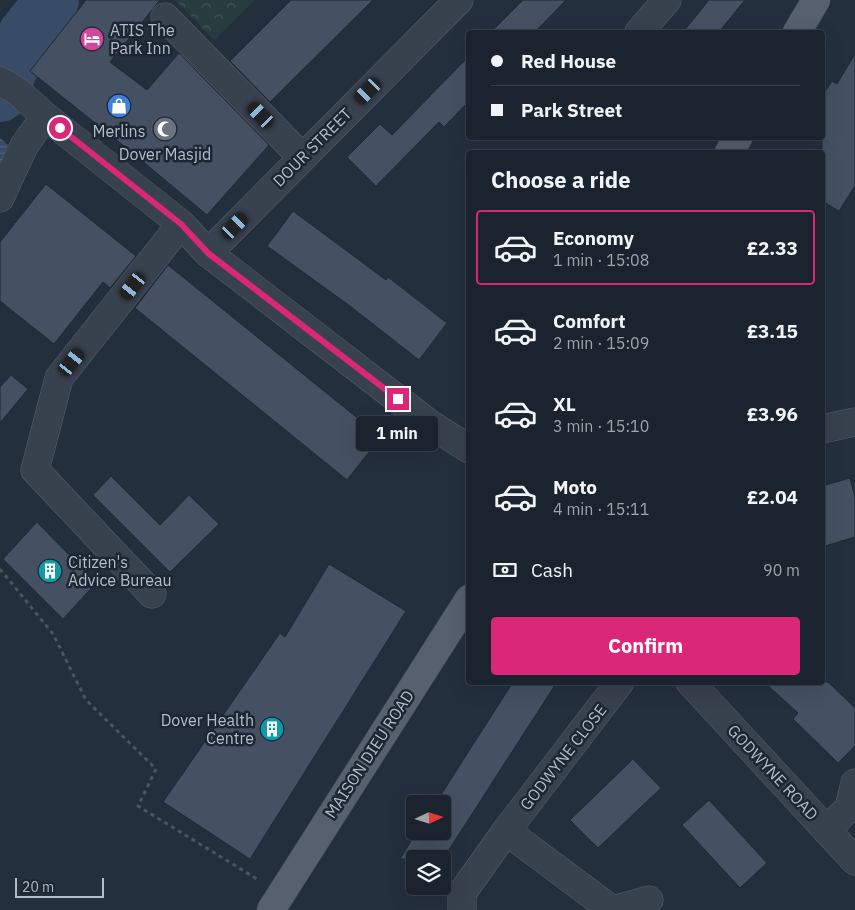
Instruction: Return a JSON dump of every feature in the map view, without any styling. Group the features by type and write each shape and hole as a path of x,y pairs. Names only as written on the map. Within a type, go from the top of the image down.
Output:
{"main road":[{"path":"798,30 816,0"},
{"name":"MAISON DIEU ROAD","path":"276,902 466,604"}],"street":[{"name":"DOUR STREET","path":"208,253 459,0"},
{"path":"641,30 667,0"},
{"path":"165,18 302,157"},
{"path":"8,86 181,224 208,253 422,418 466,447"},
{"path":"0,198 24,146 45,116"},
{"path":"152,594 35,470 60,378 181,224"},
{"path":"825,428 855,422"},
{"name":"GODWYNE CLOSE","path":"462,910 462,893 506,831 618,685"},
{"name":"GODWYNE ROAD","path":"693,685 855,861"},
{"path":"826,830 848,808 855,783"},
{"path":"506,831 613,910 649,900"}],"path":[{"path":"0,569 53,634 86,700 156,769 138,806 276,902"}],"green space":[{"path":"175,0 255,0 214,40"}],"water":[{"path":"0,138 8,145 0,166"}],"building":[{"path":"86,0 160,0 110,62 147,90 179,53 269,145 207,215 30,71"},
{"path":"291,0 373,0 270,102 230,61"},
{"path":"523,0 566,0 537,30 493,30"},
{"path":"709,0 745,0 721,30 685,30"},
{"path":"855,54 855,186 839,211 825,203 825,150 822,150 822,140 825,140 825,92 832,81 837,84"},
{"path":"466,59 466,104 444,127 439,122 376,186 347,157 380,124 392,135"},
{"path":"46,184 136,256 110,288 103,282 54,344 0,301 0,242"},
{"path":"293,211 386,280 388,277 447,323 419,360 350,306 267,246"},
{"path":"168,265 381,437 347,480 135,308"},
{"path":"11,375 28,389 0,423 0,387"},
{"path":"111,476 160,525 189,495 219,524 170,572 93,495"},
{"path":"850,478 855,497 855,537 825,546 825,485"},
{"name":"Citizen's Advice Bureau","path":"37,522 96,583 63,619 3,559"},
{"name":"Dover Health Centre","path":"329,564 406,611 250,859 163,802 280,633 285,637"},
{"path":"825,682 828,682 855,708 855,746 838,763 793,719 798,713 767,685 825,685"},
{"path":"511,685 555,685 449,850 406,850 406,859 400,859 412,840 451,840 451,795 441,795"},
{"path":"633,759 661,788 598,848 570,820"},
{"path":"709,800 767,863 740,888 682,825"}],"waterway":[{"path":"0,95 25,34 52,0"}],"place":[{"name":"ATIS The Park Inn","path":"92,39"},
{"name":"Merlins","path":"119,106"},
{"name":"Dover Masjid","path":"165,129"},
{"name":"Citizen's Advice Bureau","path":"50,571"},
{"name":"Dover Health Centre","path":"272,729"}],"route":[{"path":"60,128 181,224 208,253 398,399"}]}
